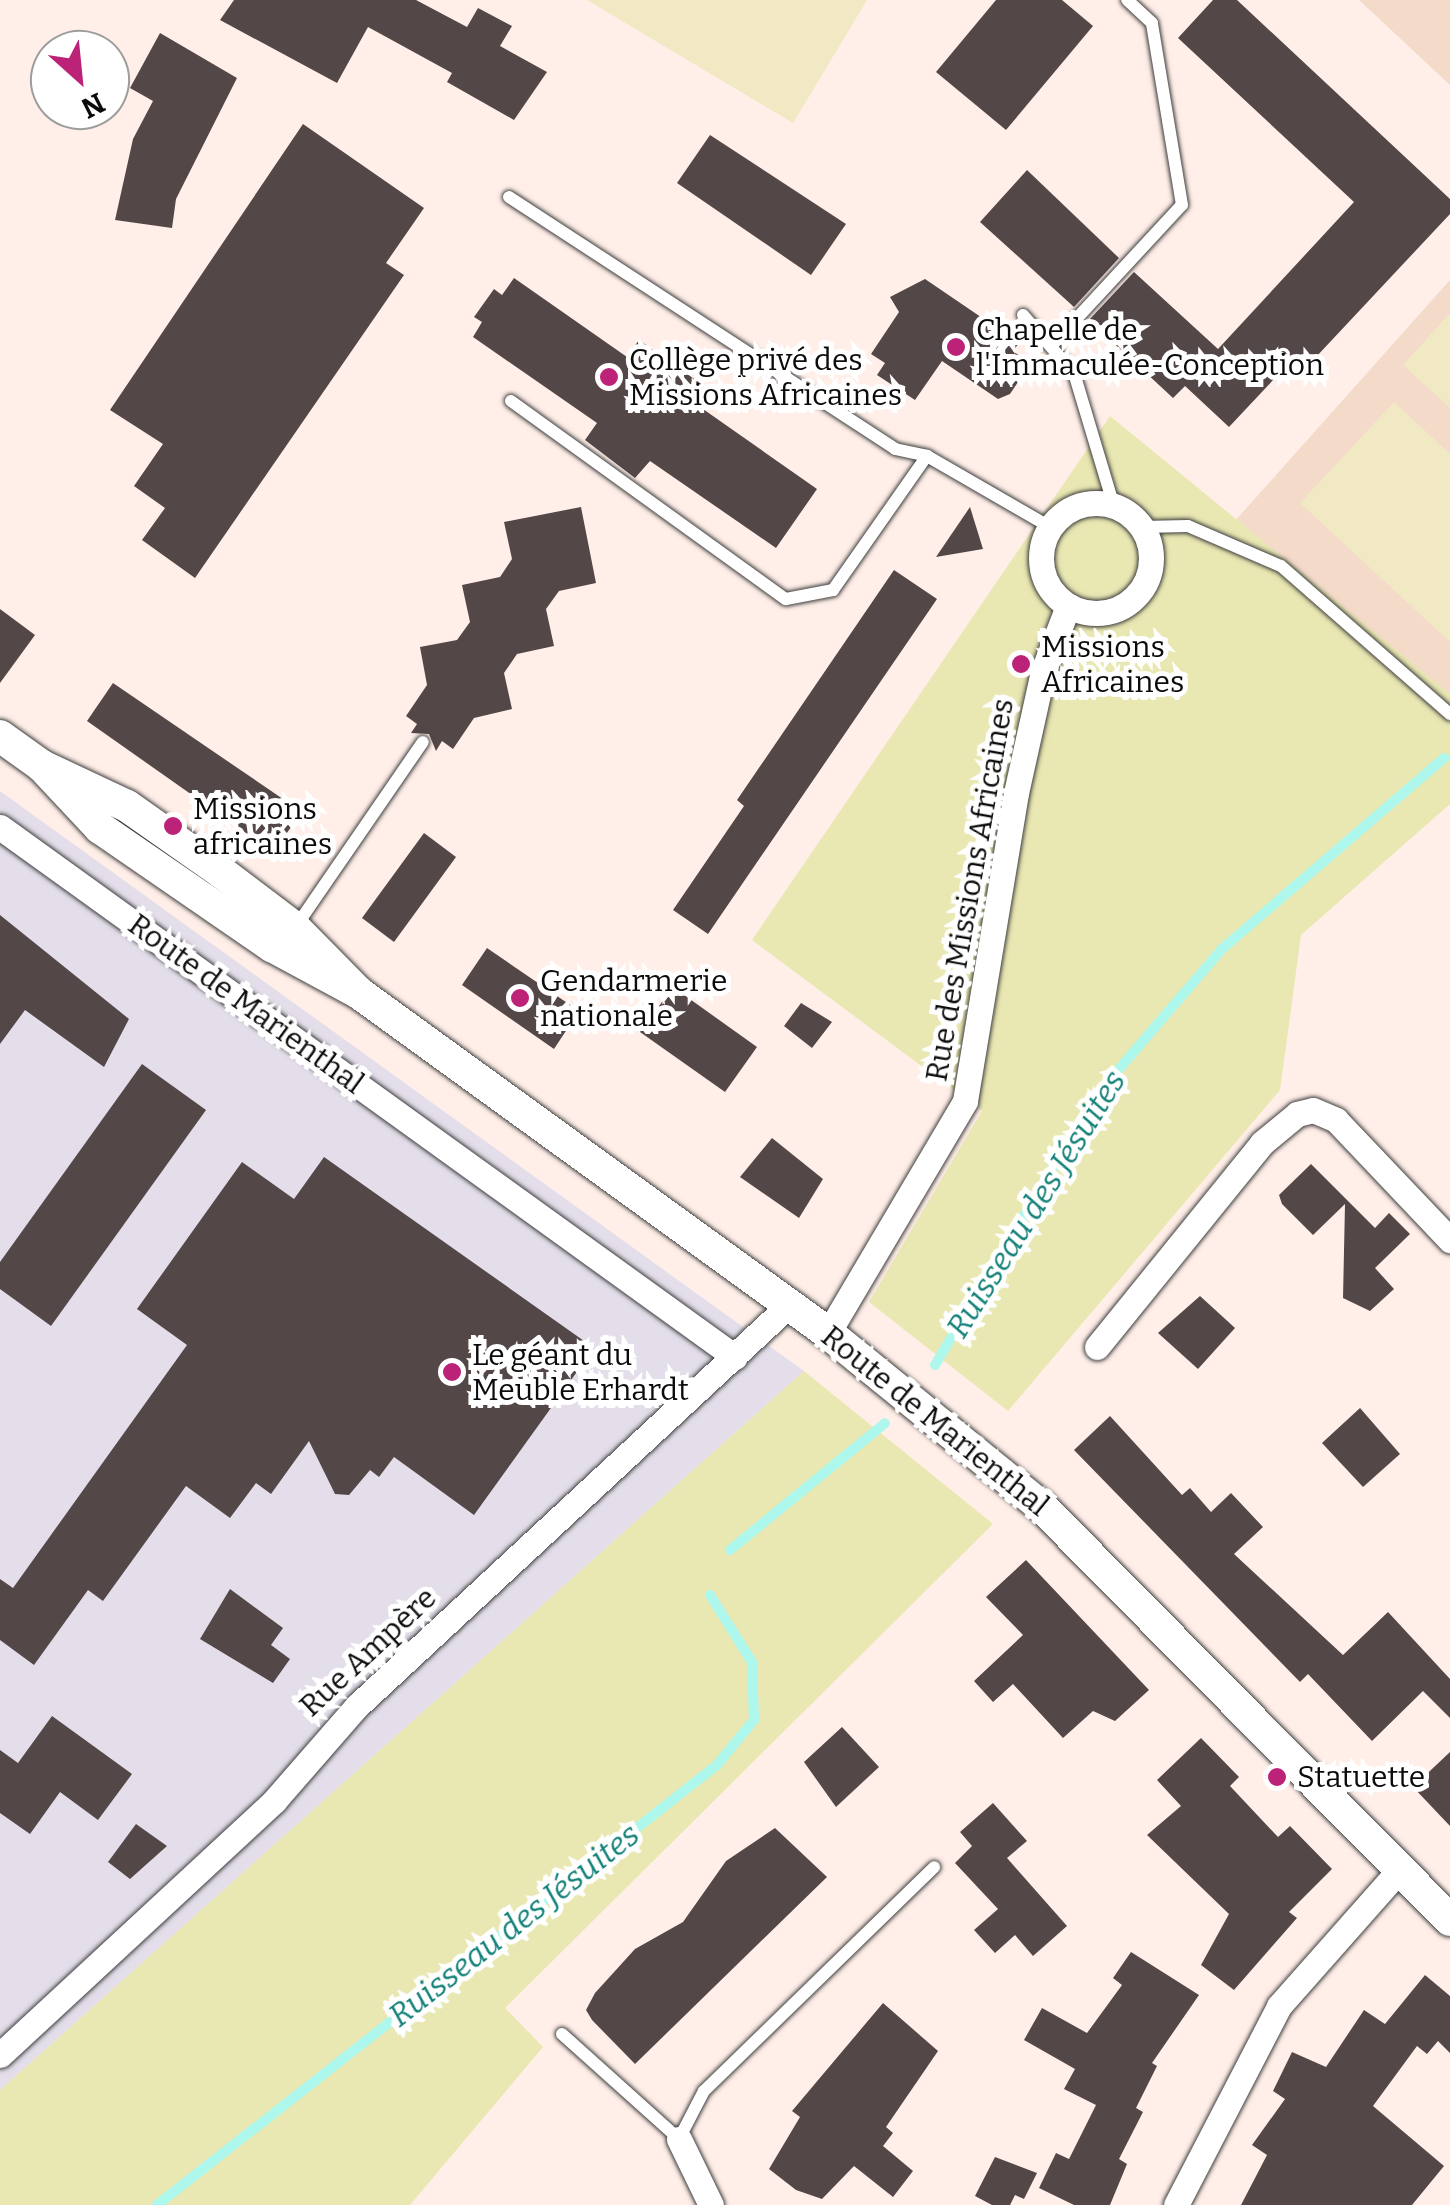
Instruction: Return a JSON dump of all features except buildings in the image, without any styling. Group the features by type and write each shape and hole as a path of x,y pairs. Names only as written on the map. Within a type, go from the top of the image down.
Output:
{"street":[{"path":"1078,506 1114,506 1142,527 1151,562 1136,596 1104,612 1068,606 1041,562 1050,527 1078,506"},
{"name":"Rue des Missions Africaines","path":"828,1333 969,1089 1016,793 1043,671 1068,606"},
{"name":"Route de Marienthal","path":"0,736 42,766 127,806 287,939 790,1304 1042,1506 1400,1869 1445,1906"},
{"name":"Route de Marienthal","path":"0,827 735,1357"},
{"path":"1097,1347 1262,1143 1297,1114 1313,1110 1336,1120 1450,1240"},
{"name":"Rue Ampère","path":"0,2055 274,1801 357,1706 790,1304"},
{"path":"1176,2205 1279,2006 1400,1869"},
{"path":"678,2140 711,2205"}],"lane":[{"path":"1054,343 1182,205 1152,24 1128,0"},
{"path":"509,197 895,450 927,456 1050,527"},
{"path":"1024,314 1054,343 1074,374 1114,506"},
{"path":"511,400 786,598 833,590 927,456"},
{"path":"1142,527 1188,526 1280,566 1450,714"},
{"path":"287,939 424,742"},
{"path":"562,2034 678,2140 704,2091 934,1867"}],"shaded area":[{"path":"587,0 867,0 793,123"},
{"path":"1359,0 1450,0 1450,85"},
{"path":"1450,280 1450,694 1234,522"},
{"path":"1450,313 1450,408 1403,365"},
{"path":"1394,402 1450,454 1450,642 1300,503"},
{"path":"1110,416 1450,694 1450,804 1301,935 1280,1090 1008,1411 869,1302 982,1111 752,940"},
{"path":"0,791 804,1371 0,2090"},
{"path":"804,1371 993,1524 505,2008 543,2047 410,2205 0,2205 0,2090"}],"waterway":[{"name":"Ruisseau des Jésuites","path":"935,1365 1095,1097 1222,949 1444,758"},
{"name":"Ruisseau des Jésuites","path":"730,1550 885,1423"},
{"name":"Ruisseau des Jésuites","path":"157,2205 717,1765 754,1720 752,1662 710,1595"}],"place":[{"name":"Chapelle de l'Immaculée-Conception","path":"956,347"},
{"name":"Collège privé des Missions Africaines","path":"609,377"},
{"name":"Missions Africaines","path":"1021,664"},
{"name":"Missions africaines","path":"173,826"},
{"name":"Gendarmerie nationale","path":"520,998"},
{"name":"Le géant du Meuble Erhardt","path":"452,1372"},
{"name":"Statuette","path":"1277,1777"}]}
